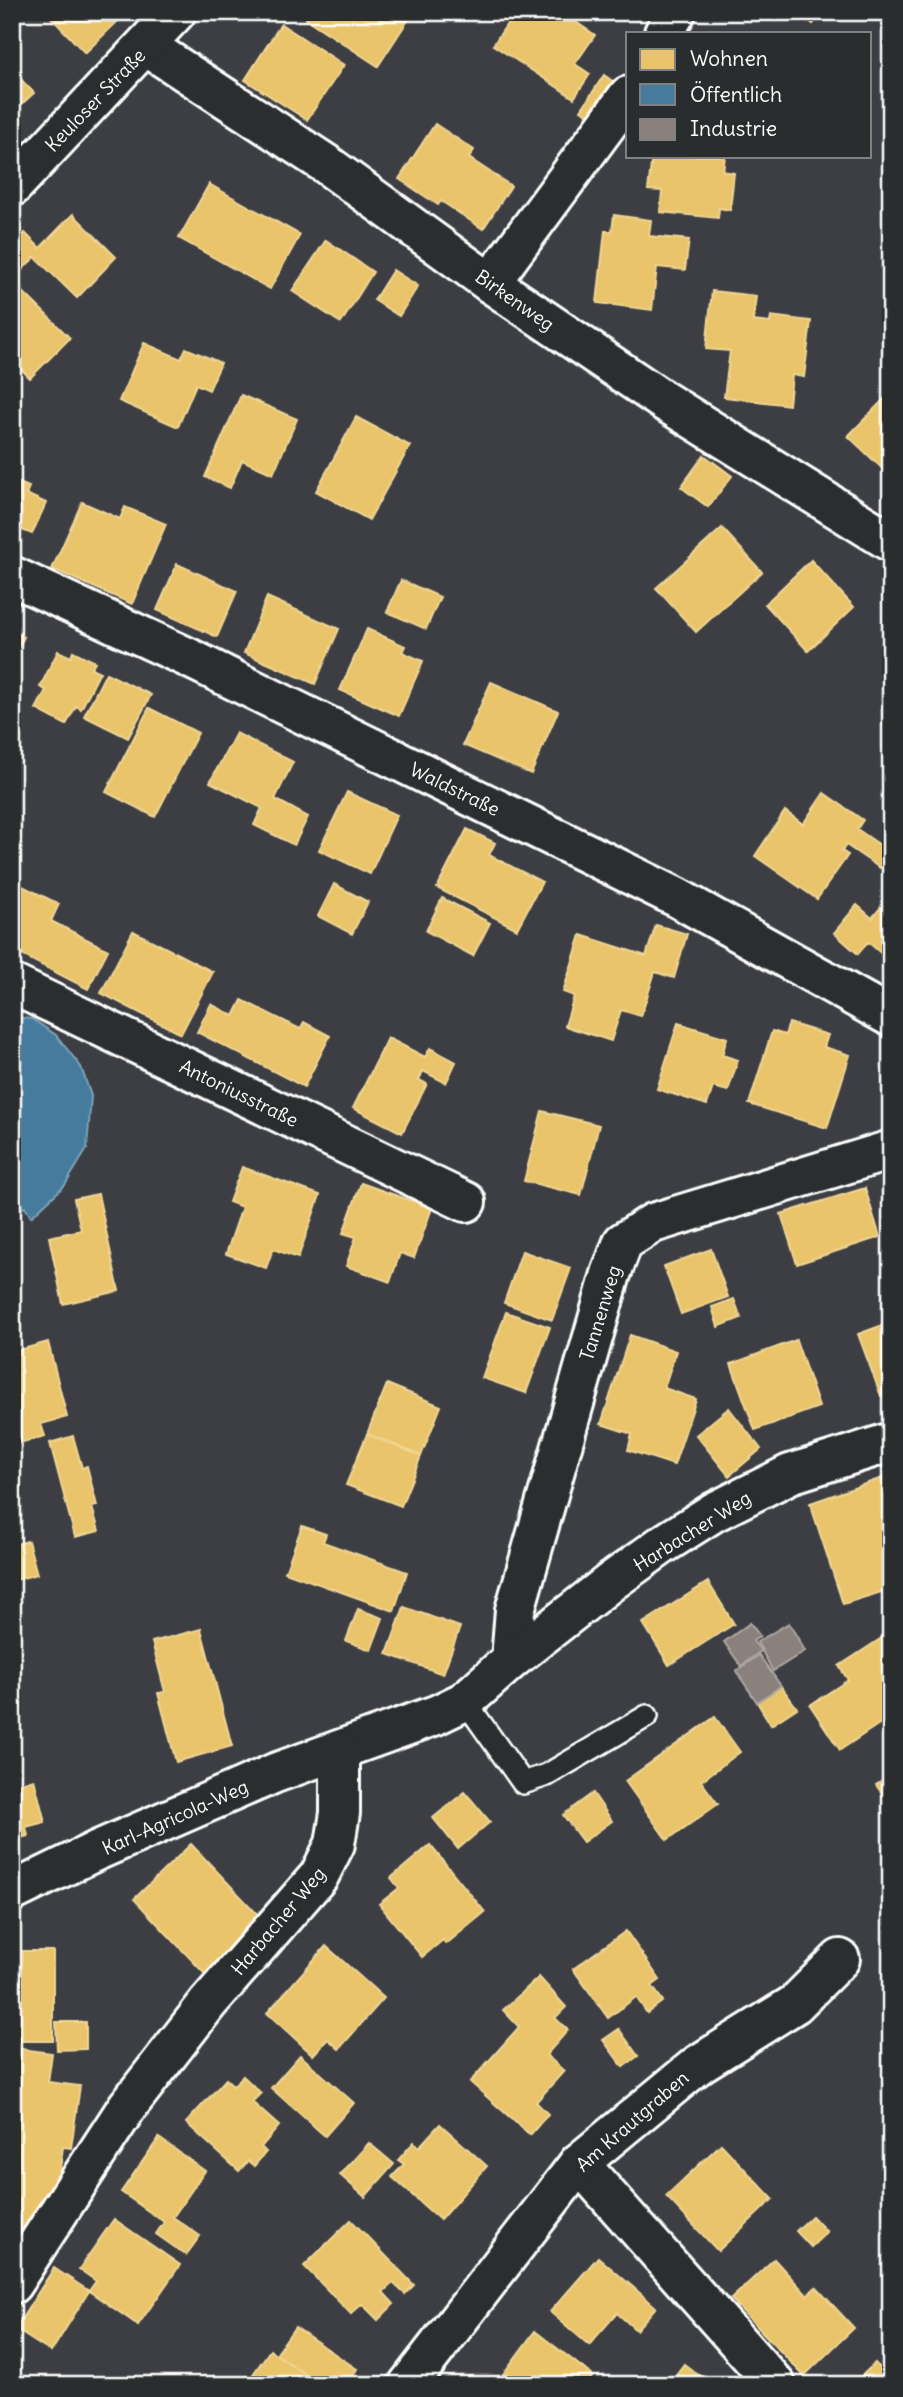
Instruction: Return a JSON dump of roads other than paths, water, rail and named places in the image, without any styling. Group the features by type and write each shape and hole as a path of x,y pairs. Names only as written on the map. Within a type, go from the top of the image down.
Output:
{"street":[{"name":"Keuloser Straße","path":"12,187 176,12"},
{"path":"665,32 676,12"},
{"name":"Birkenweg","path":"146,46 326,164 490,283 664,401 891,542"},
{"path":"490,283 626,99"},
{"name":"Waldstraße","path":"12,576 189,658 677,897 891,1017"},
{"name":"Antoniusstraße","path":"12,984 466,1202"},
{"name":"Tannenweg","path":"511,1660 515,1610 611,1274 623,1242 653,1223 891,1150"},
{"name":"Harbacher Weg","path":"12,2284 127,2107 208,2003 319,1876 335,1844 340,1813 341,1749 436,1715 465,1701 511,1660 662,1545 714,1512 790,1474 891,1442"},
{"name":"Karl-Agricola-Weg","path":"12,1892 96,1851 275,1773 341,1749"},
{"name":"Am Krautgraben","path":"408,2385 579,2163 699,2064 795,2004 840,1959"},
{"path":"579,2163 776,2385"}],"lane":[{"path":"465,1701 523,1783 547,1775 647,1716"}]}
